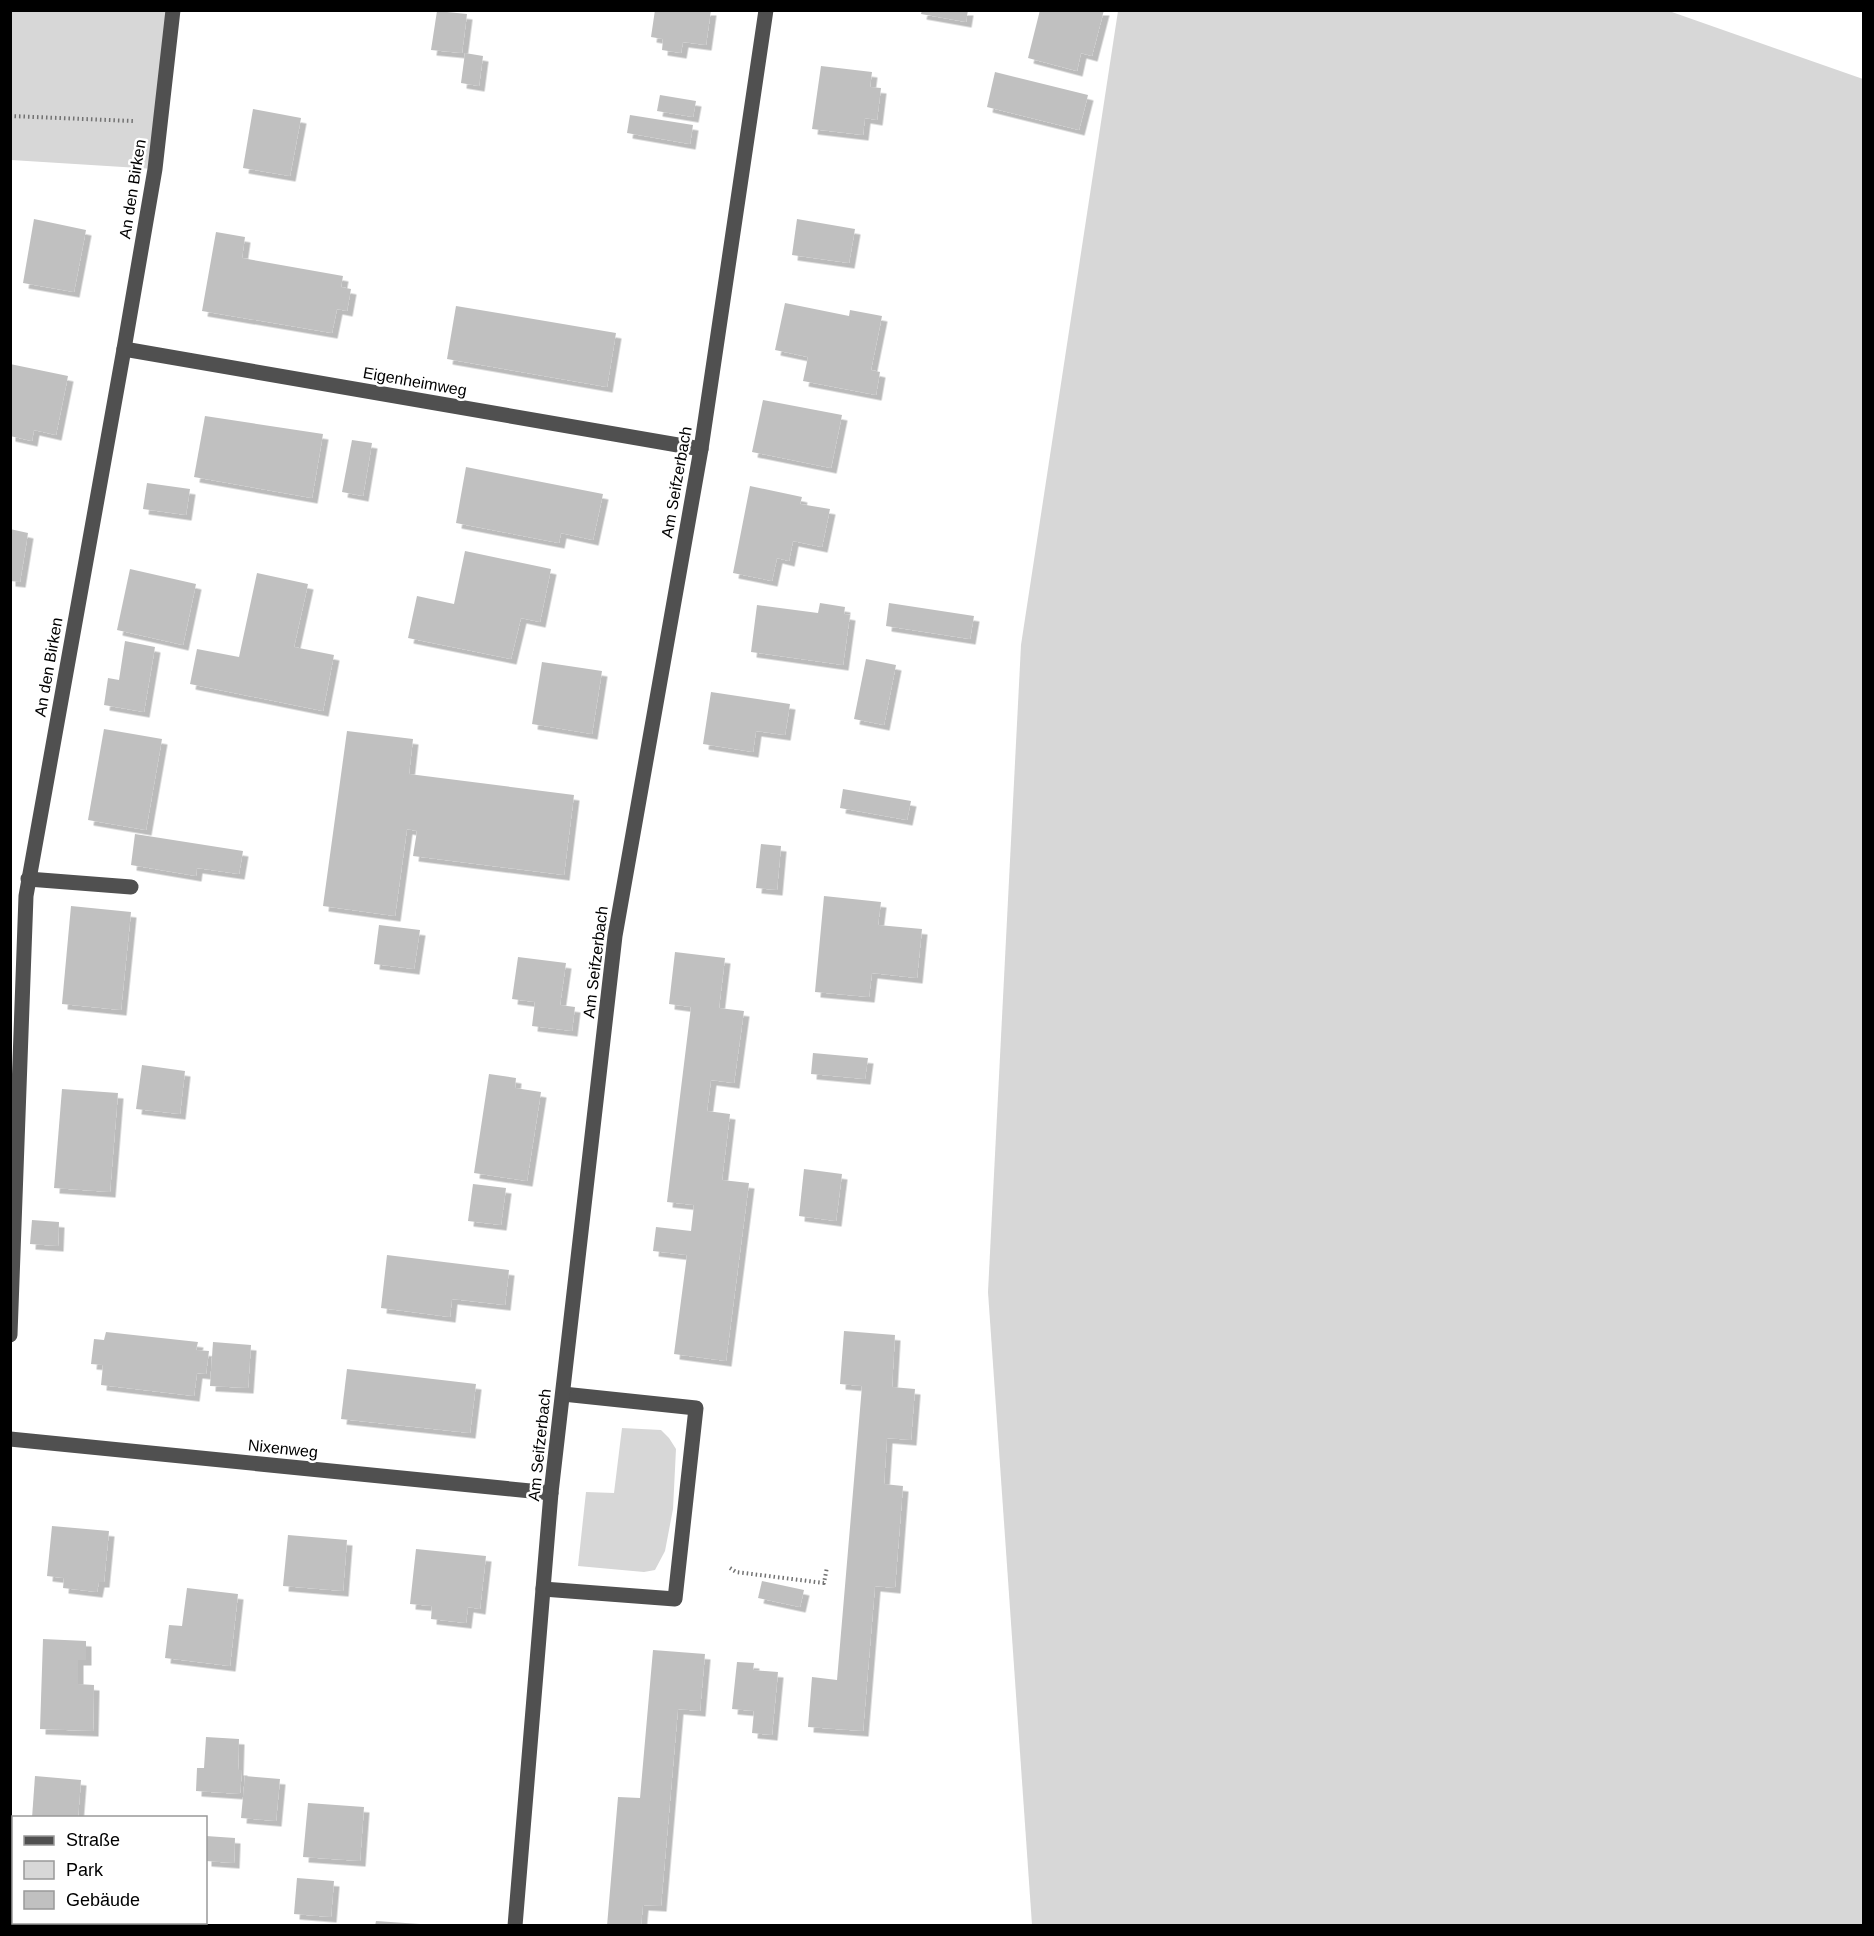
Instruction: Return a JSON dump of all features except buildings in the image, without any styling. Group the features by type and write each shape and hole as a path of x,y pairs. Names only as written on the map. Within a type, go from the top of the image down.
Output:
{"street":[{"name":"An den Birken","path":"10,1335 28,879 124,349 154,169 173,10"},
{"name":"Am Seifzerbach","path":"515,1926 551,1493 615,936 701,449 766,10"},
{"name":"Eigenheimweg","path":"124,349 701,449"},
{"path":"28,879 131,887"},
{"path":"543,1590 675,1599 696,1408 562,1394"},
{"name":"Nixenweg","path":"10,1439 551,1493"}],"path":[{"path":"10,116 160,122"},
{"path":"730,1568 736,1572 824,1583 827,1567"}],"green space":[{"path":"10,11 173,11 155,169 11,160"},
{"path":"1118,11 1669,11 1863,79 1863,1925 1032,1925 988,1292 1021,645"},
{"path":"622,1428 661,1430 676,1449 673,1509 665,1551 655,1570 644,1572 578,1566 586,1492 614,1493"}]}
